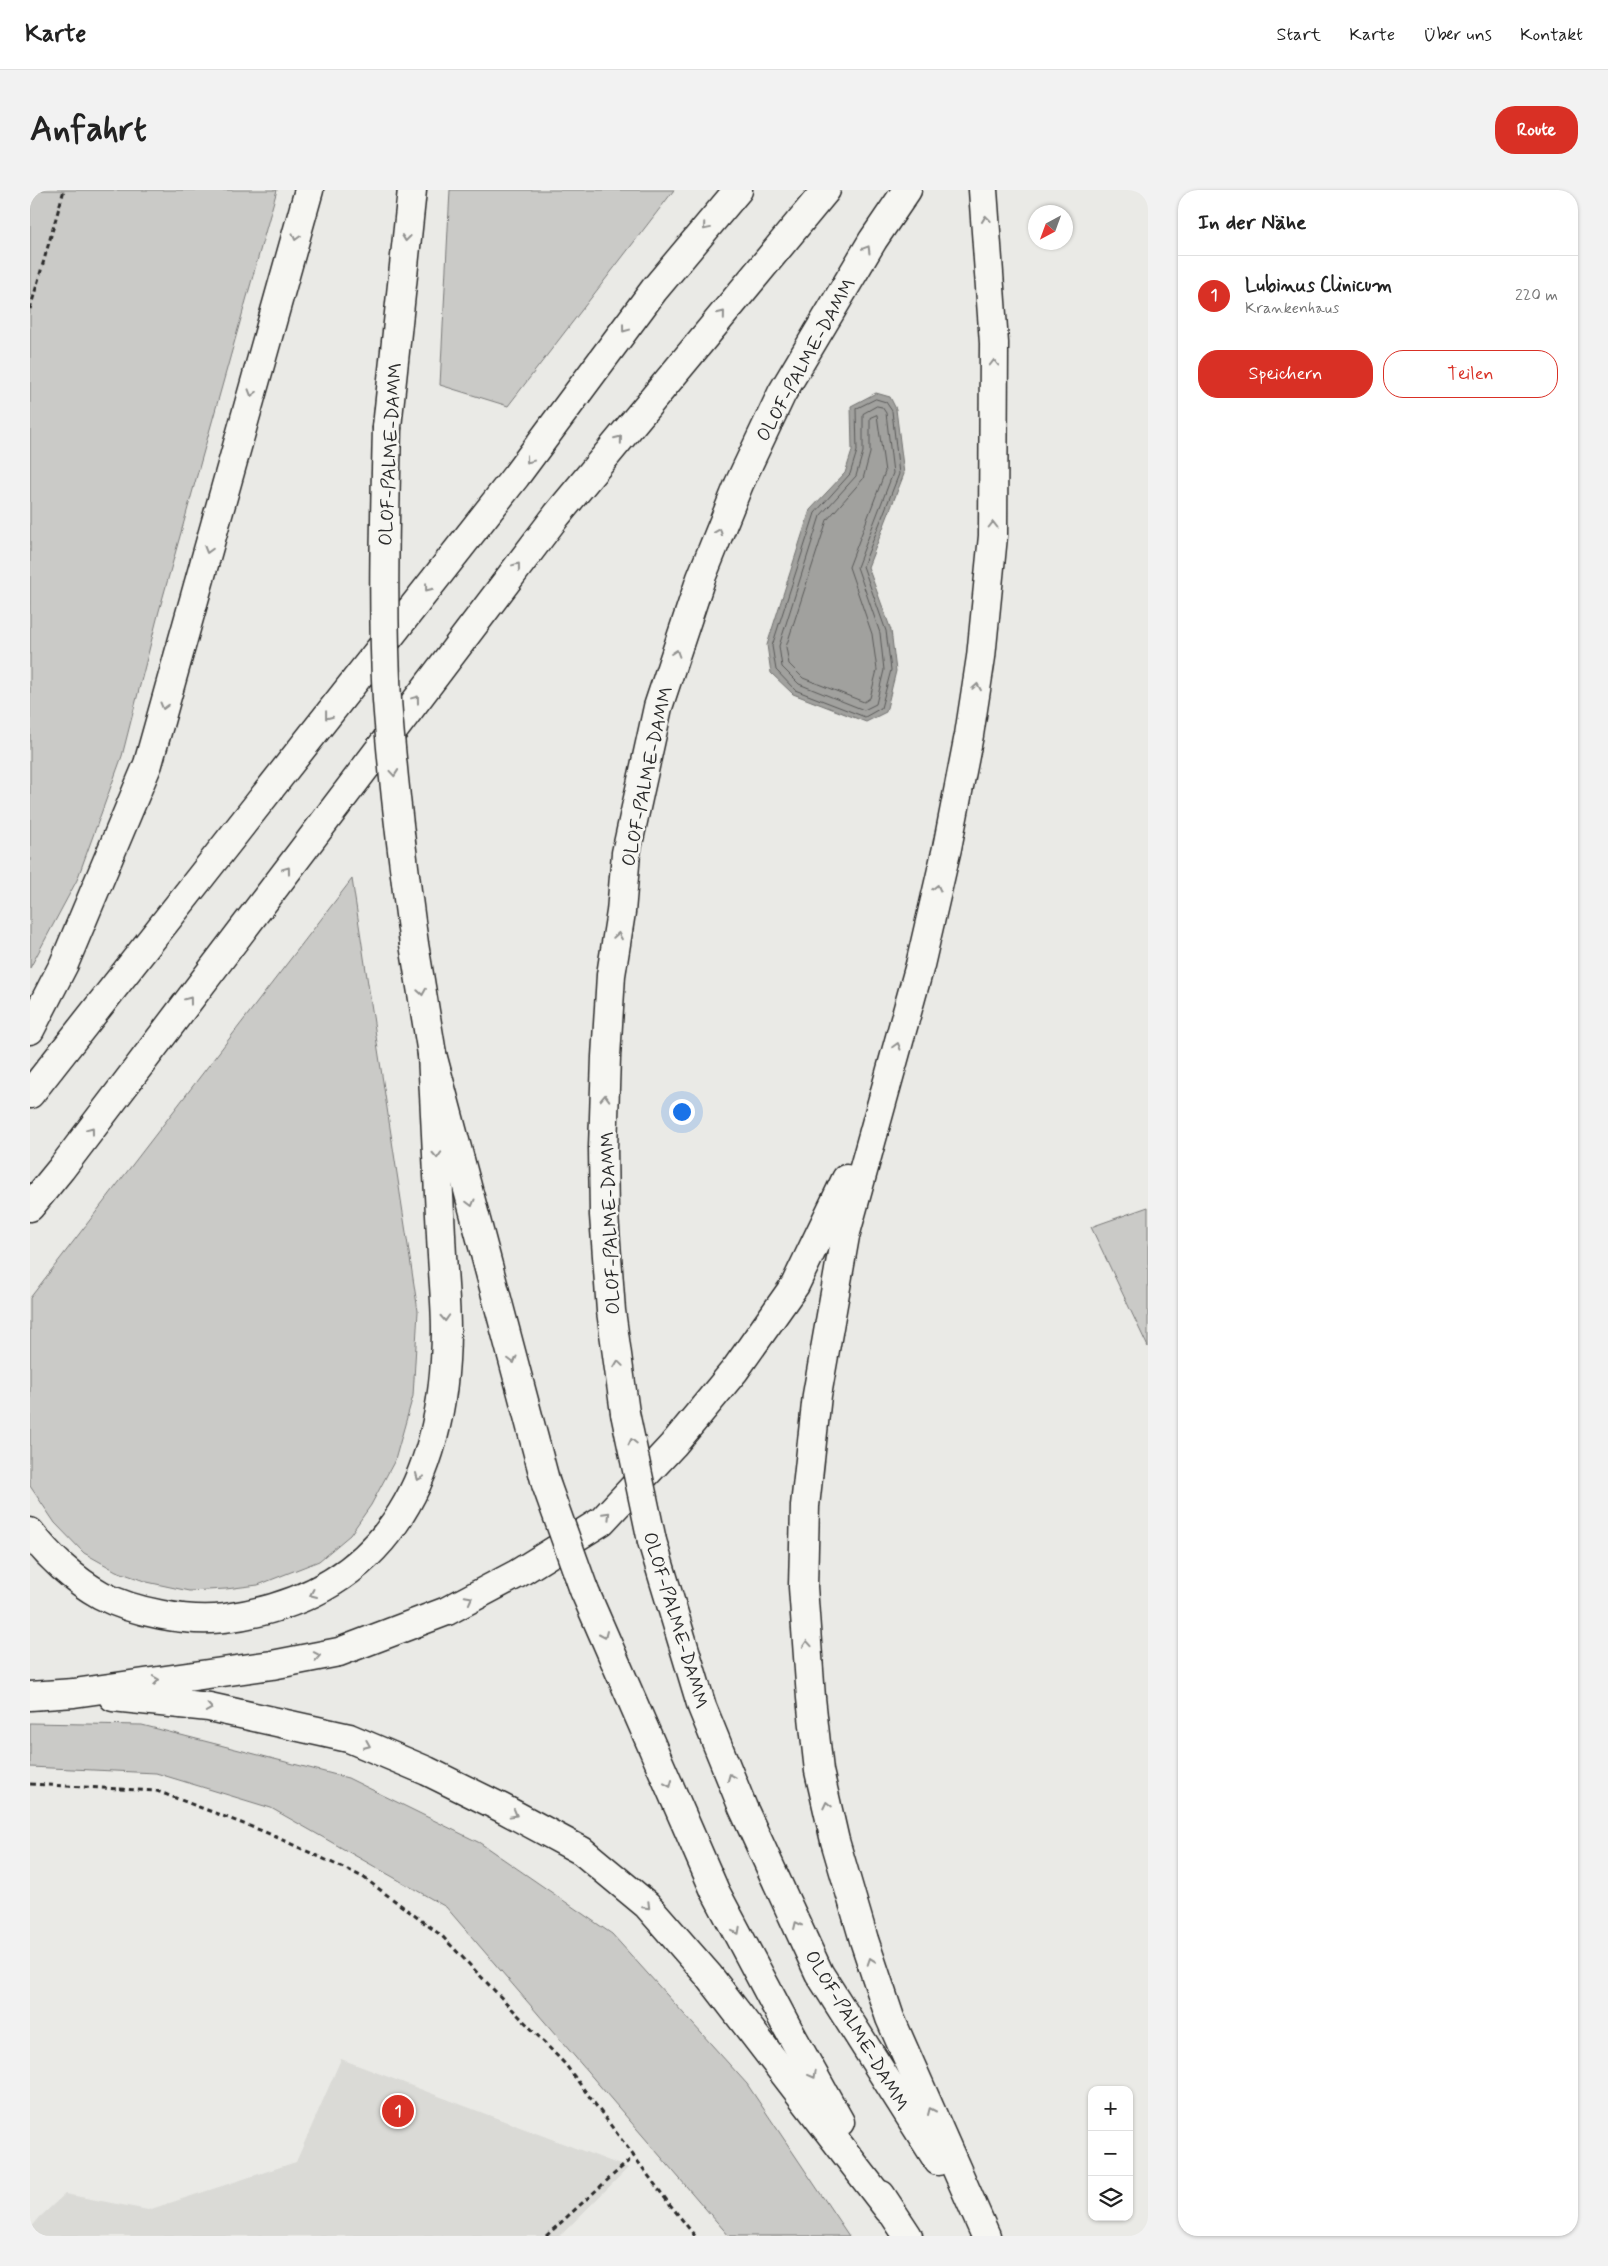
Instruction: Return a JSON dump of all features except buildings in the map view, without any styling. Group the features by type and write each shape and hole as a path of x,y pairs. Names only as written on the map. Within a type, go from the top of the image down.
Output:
{"highway":[{"path":"30,1030 64,964 148,764 309,190"},
{"name":"OLOF-PALME-DAMM","path":"412,190 387,427 384,575 387,699 398,818 414,944 432,1054 546,1484 584,1590 715,1891 787,2027 889,2210 908,2236"},
{"path":"30,1094 516,476 654,290 738,190"},
{"path":"30,1207 62,1168 556,515 826,190"},
{"name":"OLOF-PALME-DAMM","path":"907,190 868,248 782,393 739,484 701,578 658,707 626,853 621,912 611,975 606,1058 604,1215 611,1311 625,1413 652,1541 702,1707 743,1808 819,1972 986,2236"},
{"path":"983,190 989,248 994,343 993,536 981,657 969,735 945,857 920,965 845,1236 818,1395 805,1506 803,1587 811,1698 821,1780 835,1841 864,1940 890,2018 986,2236"},
{"path":"30,1532 42,1548 72,1574 102,1595 172,1618 215,1619 252,1615 282,1607 318,1592 360,1562 386,1536 411,1497 430,1453 441,1397 446,1331 432,1054"},
{"path":"30,1696 74,1693 272,1665 339,1652 447,1610 517,1574 602,1521 710,1402 795,1286 828,1220 884,1093"},
{"path":"30,1229 62,1168"},
{"path":"74,1693 209,1707 349,1738 427,1771 502,1808 582,1851 647,1905 710,1976 889,2210"}],"path":[{"path":"30,309 64,190"},
{"path":"30,1784 157,1791 266,1832 363,1877 442,1936 565,2064 696,2236"},
{"path":"546,2236 634,2156"}],"shaded area":[{"path":"30,190 277,190 159,611 122,756 77,880 30,968"},
{"path":"450,190 674,190 508,406 440,385"},
{"path":"352,879 418,1311 413,1396 395,1460 371,1505 350,1535 319,1561 258,1585 226,1589 189,1591 147,1582 116,1571 84,1553 55,1523 30,1486 30,1298"},
{"path":"1148,1207 1148,1347 1091,1227"},
{"path":"30,1723 142,1725 348,1778 480,1843 612,1934 747,2084 849,2236 729,2236 446,1907 271,1808 156,1773 30,1767"},
{"path":"341,2059 628,2168 560,2236 30,2236 30,2229 40,2217 65,2194 148,2210 296,2162"}],"water":[{"path":"876,393 890,397 896,409 904,474 868,567 891,630 896,671 886,712 866,722 793,694 771,673 767,645 810,510 845,473 852,451 851,406"}],"place":[{"name":"Lubinus Clinicum","path":"398,2111"}]}
